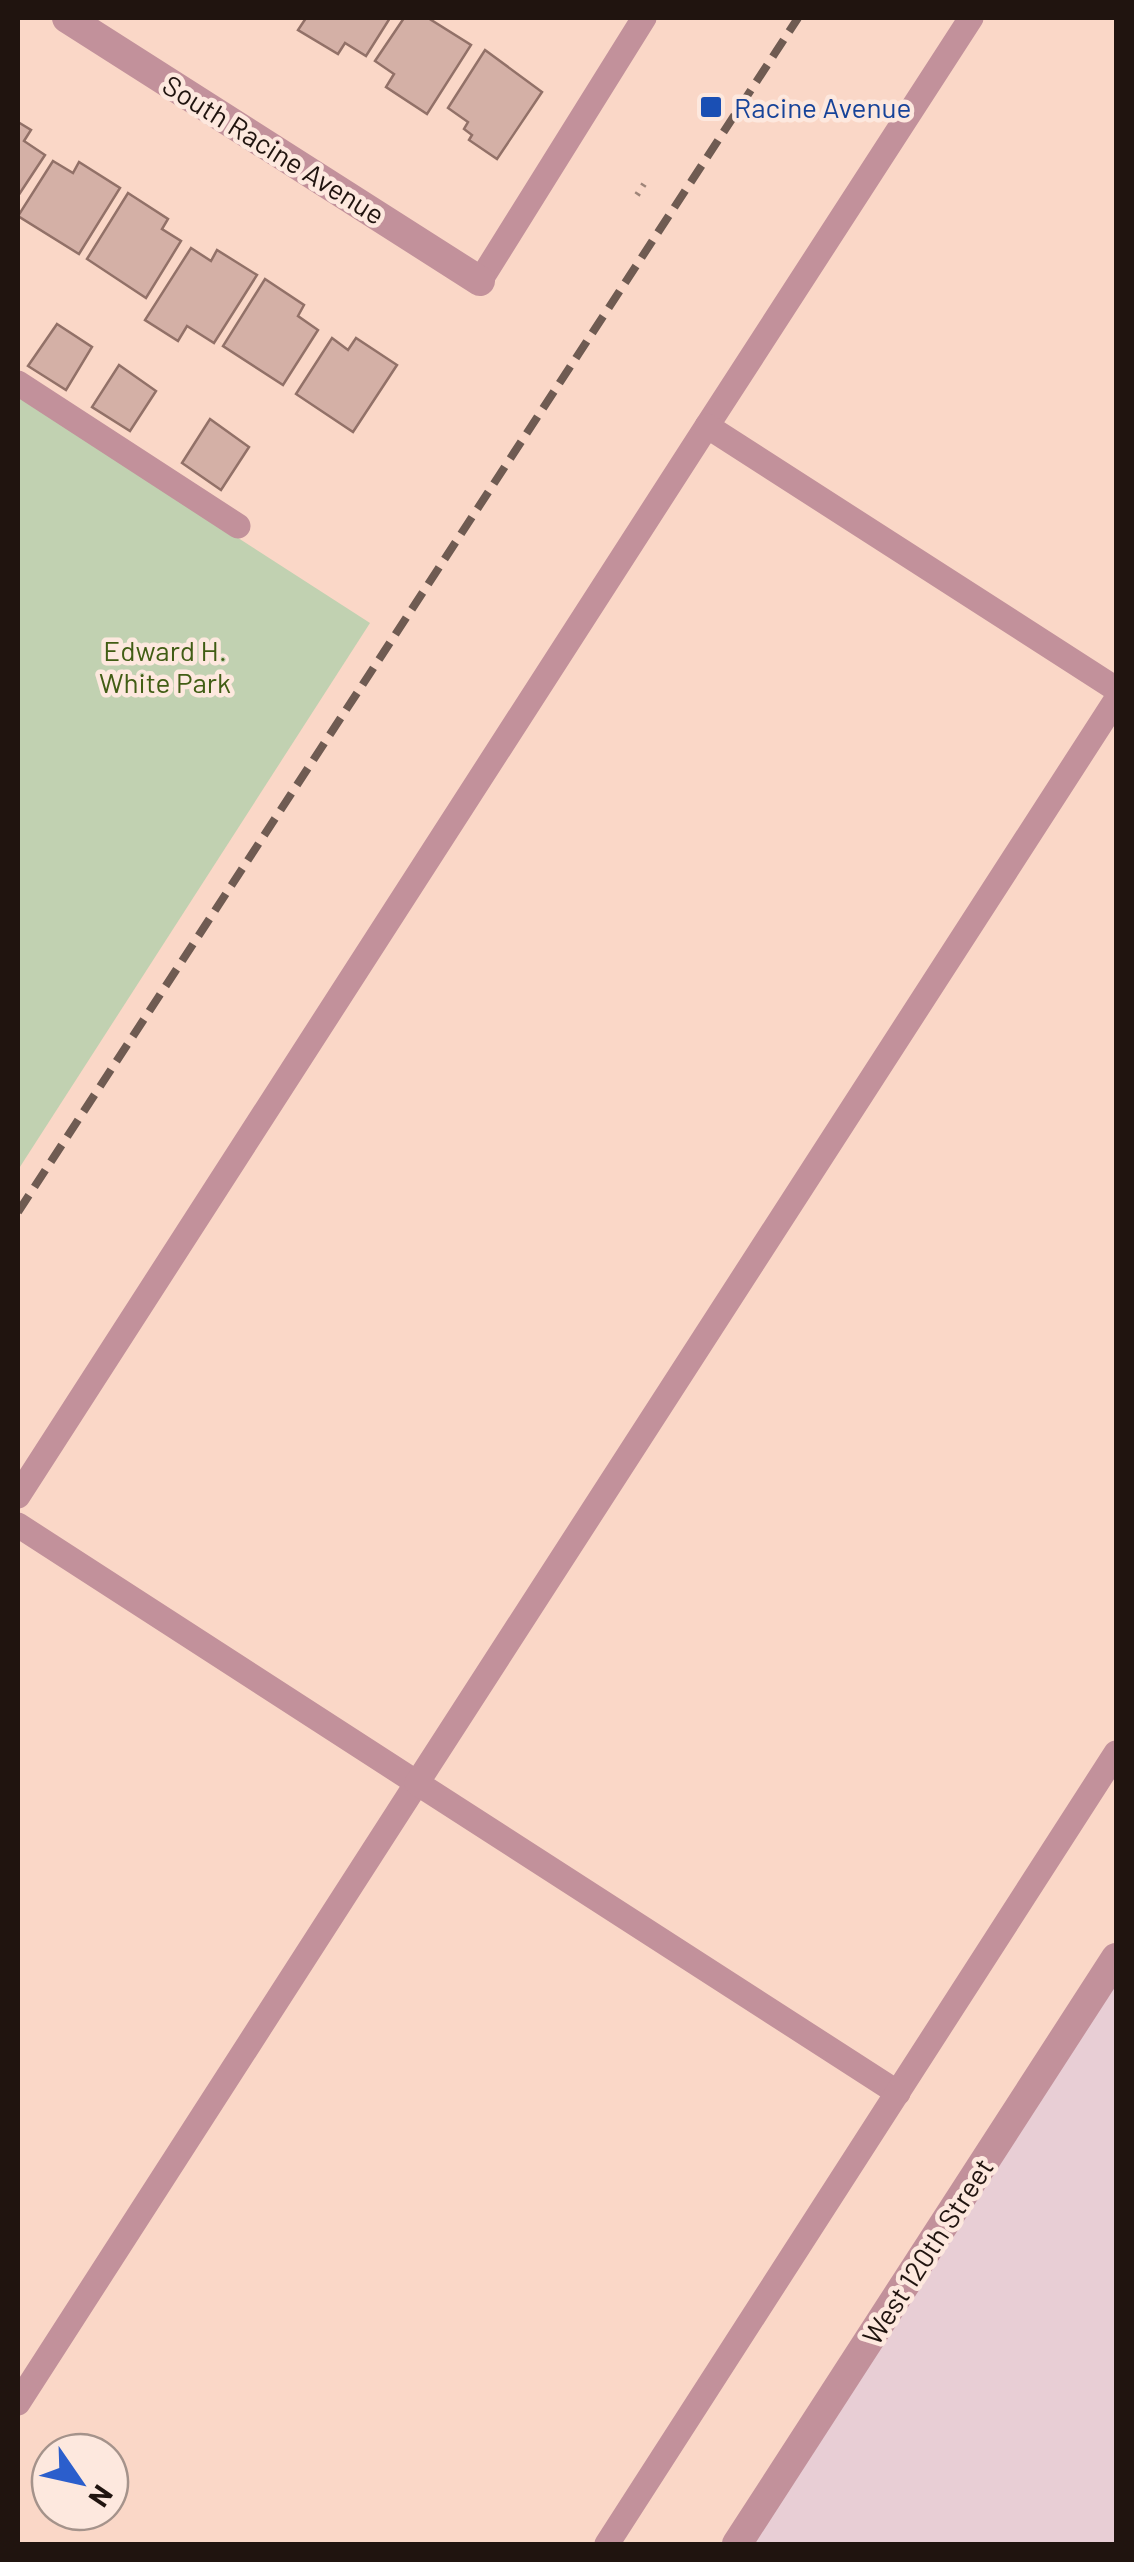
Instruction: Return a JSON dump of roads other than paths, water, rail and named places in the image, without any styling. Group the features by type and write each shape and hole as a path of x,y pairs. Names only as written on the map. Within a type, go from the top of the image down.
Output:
{"street":[{"name":"South Racine Avenue","path":"67,18 480,281"},
{"name":"West 120th Street","path":"736,2544 1116,1958"}],"lane":[{"path":"480,281 644,18"},
{"path":"18,1496 971,18"},
{"path":"18,382 238,526"},
{"path":"707,426 1116,689"},
{"path":"18,2403 1116,700"},
{"path":"18,1526 898,2094"},
{"path":"606,2544 1116,1753"}],"railway":[{"path":"18,1212 798,18"}],"place":[{"name":"Racine Avenue","path":"711,107"}],"park label":[{"name":"Edward H. White Park","path":"165,666"}]}
